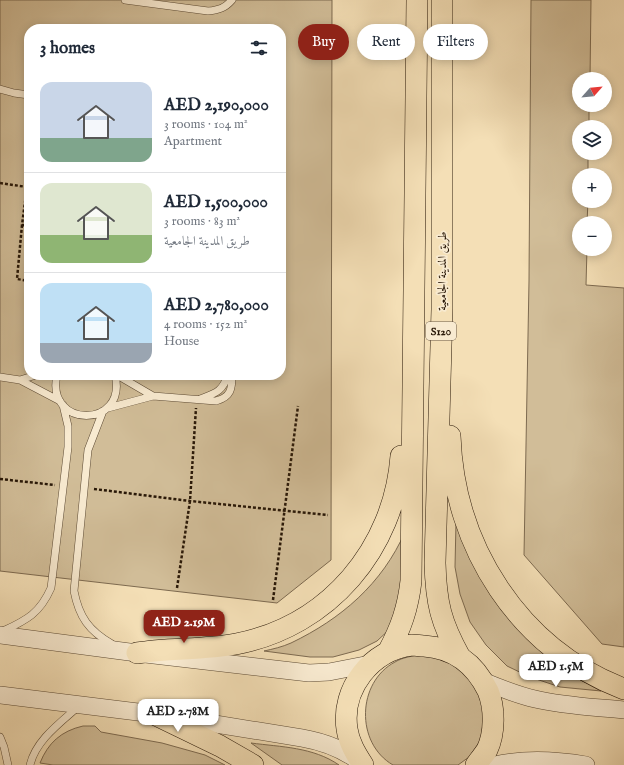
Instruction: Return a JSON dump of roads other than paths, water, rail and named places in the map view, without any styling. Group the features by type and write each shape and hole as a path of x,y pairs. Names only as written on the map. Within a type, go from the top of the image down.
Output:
{"main road":[{"name":"S120","path":"388,652 404,618 409,600 411,581 417,0"},
{"name":"طريق المدينة الجامعية","path":"442,0 441,342 435,556 436,588 440,613 448,636 460,657"},
{"path":"130,652 221,646 236,644 258,638 300,620 319,608 336,594 352,577 378,540 394,496 399,474 407,378 414,336"},
{"path":"441,342 448,399 451,459 461,507 480,558 496,585 514,610 535,633 559,653 585,670 624,689"},
{"path":"363,765 353,749 347,730 347,709 351,693 358,678 370,664 388,652 412,645 437,647 460,657 473,668 483,681 490,695 493,710 493,726 487,750 476,765"},
{"path":"154,714 220,746 253,765"}],"street":[{"path":"0,634 130,652 308,673 330,672 370,664"},
{"path":"483,681 508,692 534,699 562,704 624,710"},
{"path":"0,695 154,714 323,742 352,756 363,765"},
{"path":"495,765 526,761 553,761 586,765"}],"lane":[{"path":"125,0 208,10 218,10 226,6 232,0"},
{"path":"0,89 24,94"},
{"path":"0,94 14,93"},
{"path":"0,377 20,380 61,403 69,411 78,415 86,416 95,415 106,409 153,396 197,400 222,400 228,396 231,390 232,380"},
{"path":"20,380 24,379"},
{"path":"0,634 29,618 38,610 46,600 51,588 68,448 68,426 56,392 56,380"},
{"path":"117,380 116,392 113,400 106,409 88,450 83,488 74,591 76,605 90,628 100,638 130,652"},
{"path":"125,380 153,396"},
{"path":"197,400 219,391 227,380"},
{"path":"30,765 34,752 45,737 80,705"},
{"path":"0,737 8,765"}]}
